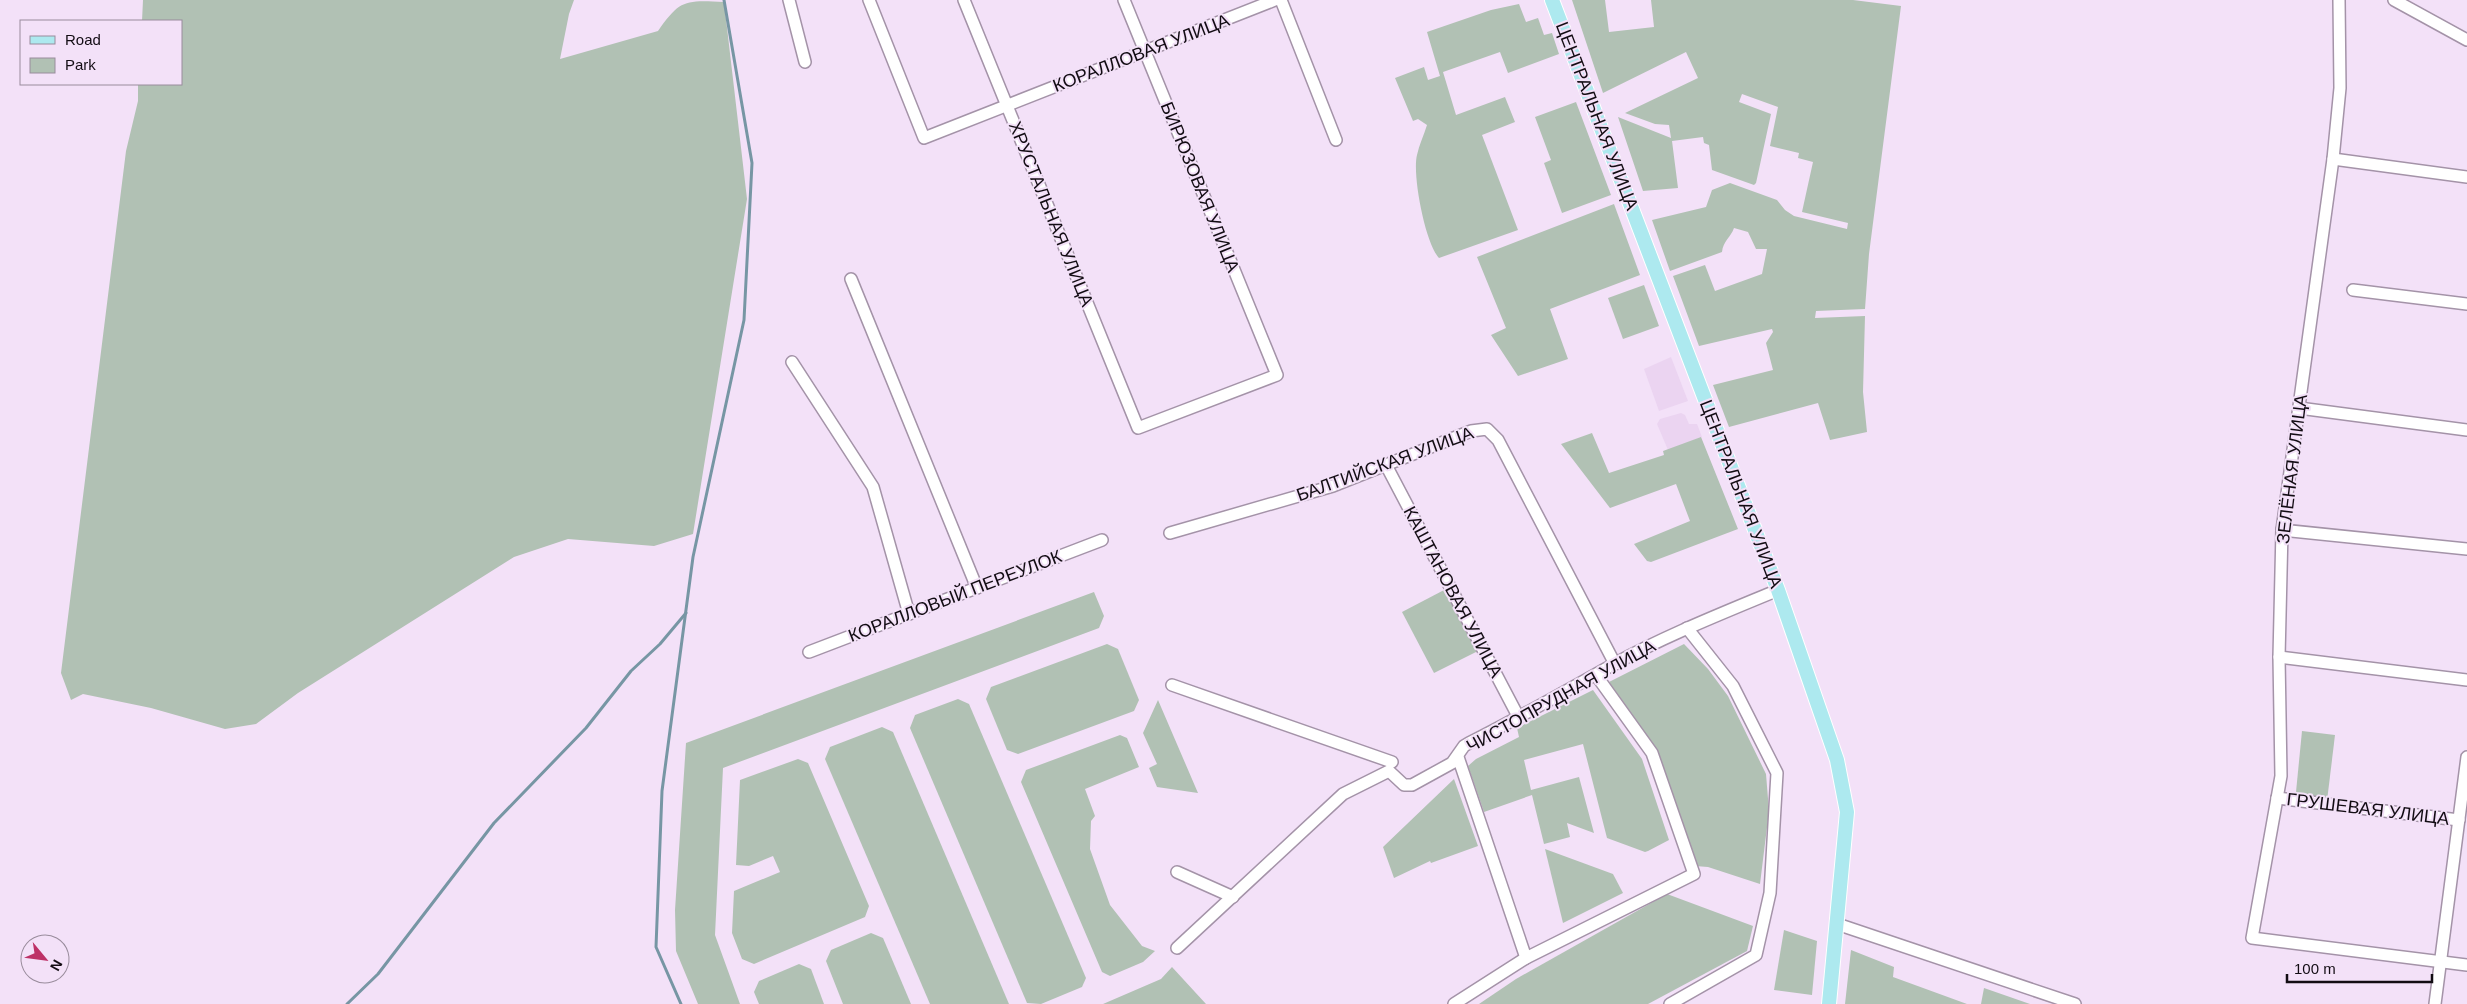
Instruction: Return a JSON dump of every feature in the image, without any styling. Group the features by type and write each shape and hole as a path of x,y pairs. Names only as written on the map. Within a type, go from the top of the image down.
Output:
{"main road":[{"name":"ЦЕНТРАЛЬНАЯ УЛИЦА","path":"1552,0 1778,590 1837,760 1847,812 1829,1004"}],"street":[{"path":"789,0 804,62"},
{"name":"КОРАЛЛОВАЯ УЛИЦА","path":"870,0 924,138 1275,0"},
{"name":"ХРУСТАЛЬНАЯ УЛИЦА","path":"964,0 1138,428"},
{"name":"БИРЮЗОВАЯ УЛИЦА","path":"1124,0 1277,375 1138,428"},
{"path":"1281,0 1336,140"},
{"name":"ЗЕЛЁНАЯ УЛИЦА","path":"2339,0 2340,88 2333,159 2282,530 2279,657 2281,776 2252,938 2441,962"},
{"path":"2394,0 2467,40"},
{"path":"2333,159 2467,176"},
{"path":"851,279 977,588"},
{"path":"2353,290 2467,304"},
{"path":"792,362 873,487 909,614"},
{"path":"2299,408 2467,430"},
{"name":"БАЛТИЙСКАЯ УЛИЦА","path":"1170,533 1334,486 1471,431 1487,429 1498,440 1615,664"},
{"name":"КАШТАНОВАЯ УЛИЦА","path":"1386,465 1519,718"},
{"path":"2282,530 2467,550"},
{"name":"КОРАЛЛОВЫЙ ПЕРЕУЛОК","path":"809,652 1102,540"},
{"name":"ЧИСТОПРУДНАЯ УЛИЦА","path":"1177,948 1343,794 1389,771 1404,785 1412,785 1452,763 1464,746 1470,742 1519,718 1615,664 1687,628 1778,590"},
{"path":"1670,1004 1756,955 1770,893 1776,773 1734,686 1687,628"},
{"path":"2279,657 2467,680"},
{"path":"1454,1004 1526,958 1694,874 1652,753 1596,676"},
{"path":"1172,686 1392,762"},
{"path":"1458,757 1526,958"},
{"path":"2435,1004 2467,757"},
{"name":"ГРУШЕВАЯ УЛИЦА","path":"2277,798 2459,820"},
{"path":"1177,872 1233,897"},
{"path":"1837,924 2075,1004"},
{"path":"2441,962 2467,965"}],"shaded area":[{"path":"1671,357 1688,401 1659,411 1644,369"},
{"path":"1681,413 1685,415 1689,424 1697,424 1702,437 1668,450 1657,424 1660,419"}],"green space":[{"path":"143,0 574,0 569,14 560,59 658,31 672,13 684,4 700,1 724,2 747,199 693,534 654,546 568,539 514,557 298,693 256,724 225,729 151,708 83,694 71,700 61,673 126,151 138,101 138,85 182,85 182,20 142,20"},
{"path":"1572,0 1605,0 1609,32 1654,27 1651,0 1853,0 1901,6 1869,254 1865,309 1816,311 1815,318 1865,316 1863,392 1867,432 1830,440 1818,403 1729,427 1713,385 1773,370 1766,343 1773,332 1772,329 1699,346 1673,276 1705,265 1715,291 1762,274 1767,249 1756,249 1748,232 1734,228 1722,252 1670,271 1652,220 1706,207 1712,190 1730,183 1777,200 1785,210 1794,216 1847,229 1848,223 1802,212 1813,162 1798,158 1799,153 1770,146 1778,107 1742,94 1739,102 1771,114 1754,185 1712,170 1709,145 1704,143 1703,137 1672,141 1678,188 1643,191 1618,117 1671,138 1669,125 1655,124 1625,113 1698,78 1686,52 1603,93"},
{"path":"1519,4 1526,22 1538,18 1544,35 1552,33 1559,54 1508,73 1500,52 1443,72 1456,115 1505,97 1515,122 1482,135 1518,230 1439,258 1429,238 1425,224 1416,177 1417,155 1427,125 1418,119 1413,121 1395,78 1424,67 1428,80 1440,76 1427,32 1491,10"},
{"path":"1576,102 1611,195 1562,213 1544,163 1551,160 1535,117"},
{"path":"1614,204 1640,275 1550,309 1568,359 1518,376 1491,335 1506,328 1477,257"},
{"path":"1644,285 1659,326 1623,339 1608,298"},
{"path":"1592,433 1609,473 1664,455 1663,451 1701,437 1738,529 1651,562 1647,561 1634,544 1690,521 1676,484 1610,508 1561,444"},
{"path":"1446,589 1478,651 1434,673 1402,612"},
{"path":"1094,592 1104,616 1099,628 723,768 715,935 740,1004 698,1004 676,951 675,910 686,743"},
{"path":"1107,644 1118,649 1139,700 1134,711 1018,754 1007,750 986,699 991,687"},
{"path":"1684,644 1708,669 1728,696 1766,774 1769,811 1760,884 1708,867 1695,866 1658,751 1609,682"},
{"path":"1593,690 1642,759 1669,840 1645,852 1607,838 1583,744 1524,760 1531,790 1579,777 1594,833 1567,823 1570,837 1544,844 1532,795 1484,812 1468,766 1476,759 1519,737 1517,728"},
{"path":"958,699 969,704 1086,978 1082,987 1041,1004 1027,1003 910,728 915,715"},
{"path":"1158,700 1198,793 1157,787 1149,768 1157,764 1143,733"},
{"path":"882,727 893,732 1009,1004 930,1004 825,759 830,747"},
{"path":"2302,731 2335,735 2327,801 2300,797 2296,792"},
{"path":"1120,735 1127,738 1139,767 1085,789 1095,816 1091,821 1090,849 1110,905 1142,946 1155,951 1143,962 1110,976 1102,972 1021,782 1026,770"},
{"path":"798,759 808,763 869,906 865,917 754,964 742,959 732,933 734,891 780,872 773,856 749,866 736,865 740,780"},
{"path":"1454,779 1478,846 1431,863 1430,861 1394,878 1383,847"},
{"path":"1545,849 1613,874 1623,893 1563,923"},
{"path":"1667,894 1753,926 1747,951 1648,1004 1479,1004 1516,979"},
{"path":"1784,930 1817,941 1812,995 1774,990"},
{"path":"871,933 883,938 911,1004 843,1004 826,961 831,950"},
{"path":"1851,950 1894,967 1893,977 1967,1004 1845,1004"},
{"path":"799,964 811,969 824,1004 759,1004 754,992 759,981"},
{"path":"1172,967 1206,1004 1103,1004 1161,979"},
{"path":"1984,988 2030,1004 1981,1004"}],"waterway":[{"path":"681,1004 656,947 662,791 693,557 744,320 752,163 724,0"},
{"path":"347,1004 378,974 494,823 586,728 631,671 660,644 686,613"}]}
